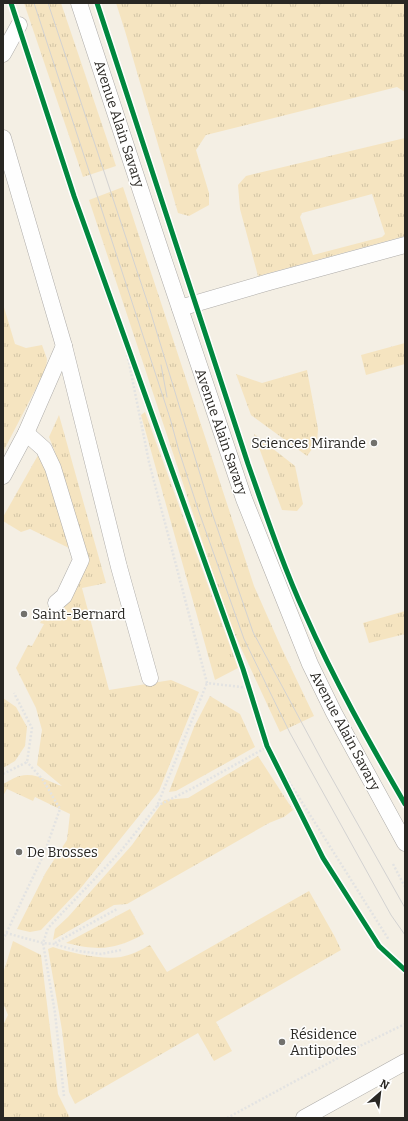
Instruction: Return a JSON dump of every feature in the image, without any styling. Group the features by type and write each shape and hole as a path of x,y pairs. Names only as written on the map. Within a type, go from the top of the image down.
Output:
{"lane":[{"name":"Avenue Alain Savary","path":"79,3 244,499 310,664 334,713 405,843"},
{"path":"3,54 18,25"},
{"path":"3,138 64,346 119,567 150,678"},
{"path":"180,308 405,245"},
{"path":"3,476 26,433 64,346"},
{"path":"26,433 44,449 53,468 81,560 64,596 56,603"},
{"path":"304,1118 405,1062"}],"path":[{"path":"18,25 74,196 249,688 267,746 323,858 380,946"},
{"path":"64,1096 55,1013 43,943 48,928 120,852 157,806 207,683 149,462 124,335"},
{"path":"207,683 249,688"},
{"path":"3,940 44,854 60,809 43,780 27,762 32,728 14,693"},
{"path":"157,806 195,787 267,746"},
{"path":"267,746 389,940"},
{"path":"3,774 27,762"},
{"path":"54,944 117,909"},
{"path":"6,933 78,951 101,954 121,950"},
{"path":"227,1118 405,1024"}],"shaded area":[{"path":"3,3 405,3 405,1118 3,1118"}],"green space":[{"path":"24,3 61,3 116,166 83,177"},
{"path":"116,3 405,3 405,92 397,87 206,135 196,150 209,193 209,205 189,216 178,213"},
{"path":"405,138 405,236 258,276 240,209 238,185 246,176","holes":["372,194 385,234 382,237 313,255 300,217 302,213"]},
{"path":"123,187 254,586 314,716 280,732 229,622 89,200"},
{"path":"3,304 15,344 26,348 42,345 47,359 46,369 3,452"},
{"path":"405,343 405,364 366,375 361,355"},
{"path":"307,370 318,429 317,442 307,456 251,415 236,374 262,383"},
{"path":"145,412 238,668 215,680 141,415"},
{"path":"59,415 106,583 82,588 109,690 171,680 199,692 159,791 80,889 41,930 30,932 17,929 46,872 67,840 70,814 35,797 33,801 7,789 3,796 3,784 16,777 31,775 62,786 37,765 42,730 36,708 16,668 28,645 32,646 44,624 40,623 50,604 85,558 55,452 49,437"},
{"path":"254,434 295,466 303,504 297,511 282,510"},
{"path":"41,450 71,549 30,529 21,532 3,521 3,517"},
{"path":"405,611 405,634 369,643 363,623"},
{"path":"210,696 240,714 255,747 176,791 169,792 194,727"},
{"path":"3,698 16,707 27,727 25,746 15,761 3,768"},
{"path":"258,756 293,810 284,817 269,823 127,904 114,905 53,940 55,929 68,917 132,845 164,800 188,798"},
{"path":"309,891 341,950 216,1022 232,1051 214,1061 198,1033 75,1104 69,1092 62,1030 48,949 53,947 68,952 114,958 128,955 150,945 167,972"},
{"path":"130,909 144,934 124,943 106,948 78,946 66,943"},
{"path":"13,941 41,955 58,1094 70,1118 3,1118 3,1025 8,1015 3,1003 3,974"}],"tram line":[{"path":"34,3 170,418 199,512 244,639 290,733 391,915 405,935"},
{"path":"48,3 150,310 211,510 253,632 325,766 405,908"},
{"path":"161,365 167,397"}],"cycle path":[{"path":"11,3 74,196 243,669 267,746 323,858 379,946 405,970"},
{"path":"97,3 248,464 282,559 316,639 340,687 405,804"}],"place":[{"name":"Sciences Mirande","path":"374,443"},
{"name":"Saint-Bernard","path":"24,614"},
{"name":"De Brosses","path":"19,852"},
{"name":"Résidence Antipodes","path":"282,1042"}]}
